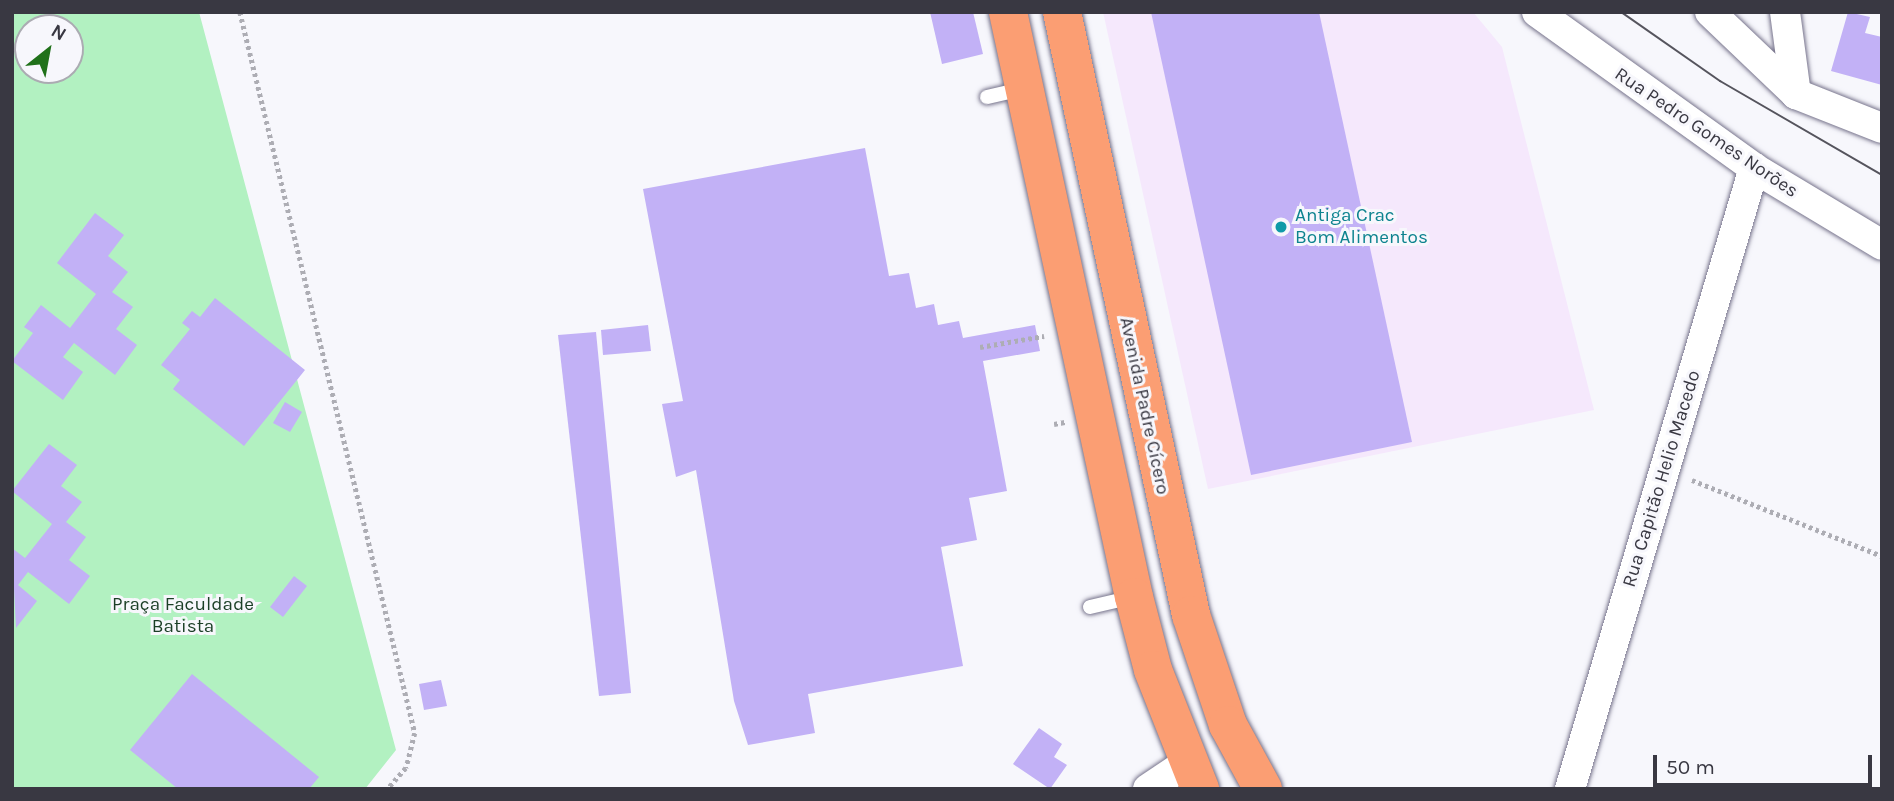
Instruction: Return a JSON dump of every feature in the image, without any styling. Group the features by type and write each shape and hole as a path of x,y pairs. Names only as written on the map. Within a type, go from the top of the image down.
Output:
{"highway":[{"path":"1008,12 1134,597 1192,776"},
{"name":"Avenida Padre Cícero","path":"1062,12 1191,615 1228,725 1263,789"}],"street":[{"name":"Rua Pedro Gomes Norões","path":"1537,12 1754,168 1882,245"},
{"path":"1710,12 1796,94 1882,128"},
{"path":"1786,12 1796,94"},
{"name":"Rua Capitão Helio Macedo","path":"1570,789 1754,168"},
{"path":"1147,789 1192,776"}],"lane":[{"path":"987,97 1024,89"},
{"path":"1090,607 1134,597"}],"path":[{"path":"240,12 415,733 406,768 388,789"},
{"path":"980,347 1037,337"},
{"path":"1665,470 1882,556"}],"shaded area":[{"path":"1103,12 1473,12 1502,47 1594,410 1208,489"}],"green space":[{"name":"Praça Faculdade Batista","path":"12,12 199,12 396,750 365,789 12,789"}],"building":[{"path":"930,12 973,12 983,54 942,64"},
{"name":"Antiga Crac Bom Alimentos","path":"1151,12 1319,12 1412,442 1251,475"},
{"path":"1848,12 1870,17 1865,33 1882,37 1882,85 1831,71"},
{"path":"865,148 889,276 909,273 916,308 934,304 938,325 959,321 963,338 1035,325 1040,351 983,361 1007,491 969,498 977,540 941,547 963,666 808,694 815,733 748,745 734,701 696,470 676,477 662,404 683,401 643,189"},
{"path":"95,213 124,235 108,256 128,272 112,292 133,307 116,329 137,345 115,375 74,343 63,357 83,372 63,400 12,361 33,333 24,327 41,305 70,328 96,294 57,263"},
{"path":"215,298 305,370 244,446 173,389 180,380 161,365 190,329 182,323 192,311 200,317"},
{"path":"648,325 651,351 603,355 601,330"},
{"path":"596,332 631,693 599,696 558,335"},
{"path":"285,402 302,412 290,432 273,423"},
{"path":"49,444 77,465 61,486 82,502 66,522 86,537 69,560 90,576 69,604 28,572 18,585 37,601 16,628 12,548 25,558 52,524 12,491"},
{"path":"294,576 307,586 283,617 270,607"},
{"path":"192,674 319,777 309,789 178,789 130,750"},
{"path":"441,680 447,706 424,710 419,684"},
{"path":"1039,728 1062,744 1054,757 1067,765 1050,789 1013,764"}],"tram line":[{"path":"1621,12 1720,81 1882,175"}],"place":[{"name":"Antiga Crac Bom Alimentos","path":"1281,227"}]}
